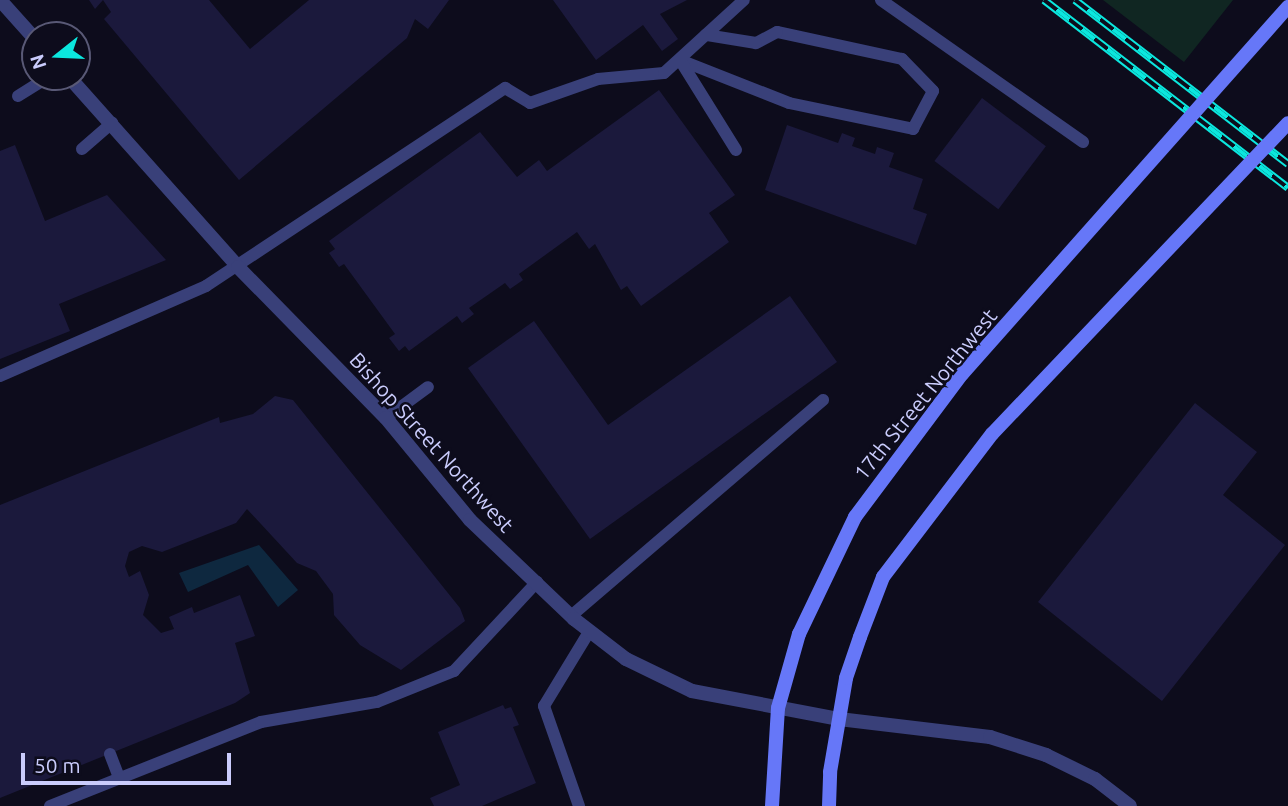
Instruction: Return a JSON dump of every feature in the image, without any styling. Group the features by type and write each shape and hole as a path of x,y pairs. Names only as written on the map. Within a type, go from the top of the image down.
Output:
{"main road":[{"name":"17th Street Northwest","path":"772,806 778,708 799,634 855,517 962,374 1288,7"},
{"path":"830,806 830,772 839,719 860,637 883,577 992,434 1288,123"}],"street":[{"path":"0,0 21,23"},
{"name":"Bishop Street Northwest","path":"82,91 239,267 386,418 470,520 571,616 626,659 692,691 839,719 990,737 1046,755 1095,779 1120,803"}],"lane":[{"path":"0,376 206,286 239,267 505,88 530,103 598,79 664,74 744,0"},
{"path":"881,0 1083,142"},
{"path":"680,60 789,103 913,128 933,91 902,59 777,32 756,43 706,35"},
{"path":"680,60 736,150"},
{"path":"18,96 26,91"},
{"path":"82,149 111,122"},
{"path":"386,418 428,387"},
{"path":"571,616 823,400"},
{"path":"50,806 261,722 377,702 454,671 537,582"},
{"path":"579,806 544,706 589,632"},
{"path":"110,754 119,778"}],"green space":[{"path":"1103,0 1233,0 1184,62"}],"water":[{"path":"259,545 298,590 278,607 248,565 188,592 179,573"}],"building":[{"path":"89,0 103,0 95,9"},
{"path":"103,0 209,0 250,49 309,0 449,0 428,29 415,19 407,38 239,180 104,19 111,12"},
{"path":"553,0 687,0 660,14 678,39 662,51 643,25 596,60"},
{"path":"659,90 735,195 709,213 729,242 641,306 627,286 621,290 595,244 589,249 577,232 519,274 523,280 510,289 505,283 469,308 474,314 462,323 457,316 409,351 405,346 399,351 389,338 395,334 344,264 339,267 329,253 335,249 329,241 480,132 517,177 539,160 547,171"},
{"path":"982,98 1046,146 998,209 934,161"},
{"path":"787,125 838,143 842,133 855,138 852,146 875,154 877,147 894,153 889,167 923,179 913,209 927,214 916,245 765,190"},
{"path":"15,145 45,221 107,195 166,260 59,304 70,331 0,359 0,151"},
{"path":"790,296 837,362 590,539 468,368 534,321 608,425"},
{"path":"275,396 293,400 460,608 465,621 401,670 360,645 334,615 333,594 316,571 297,563 247,509 236,523 162,552 142,546 129,552 125,566 129,577 140,571 149,595 143,615 161,633 174,629 169,617 192,607 194,613 240,595 255,636 235,643 250,693 235,703 0,798 0,505 219,417 220,423 253,414"},
{"path":"1195,403 1257,452 1223,495 1285,545 1162,701 1038,602"},
{"path":"503,705 505,709 511,707 519,725 513,727 536,783 482,806 434,806 430,798 460,785 438,732"}],"railway":[{"path":"1044,0 1288,188"},
{"path":"1075,0 1288,164"}]}
